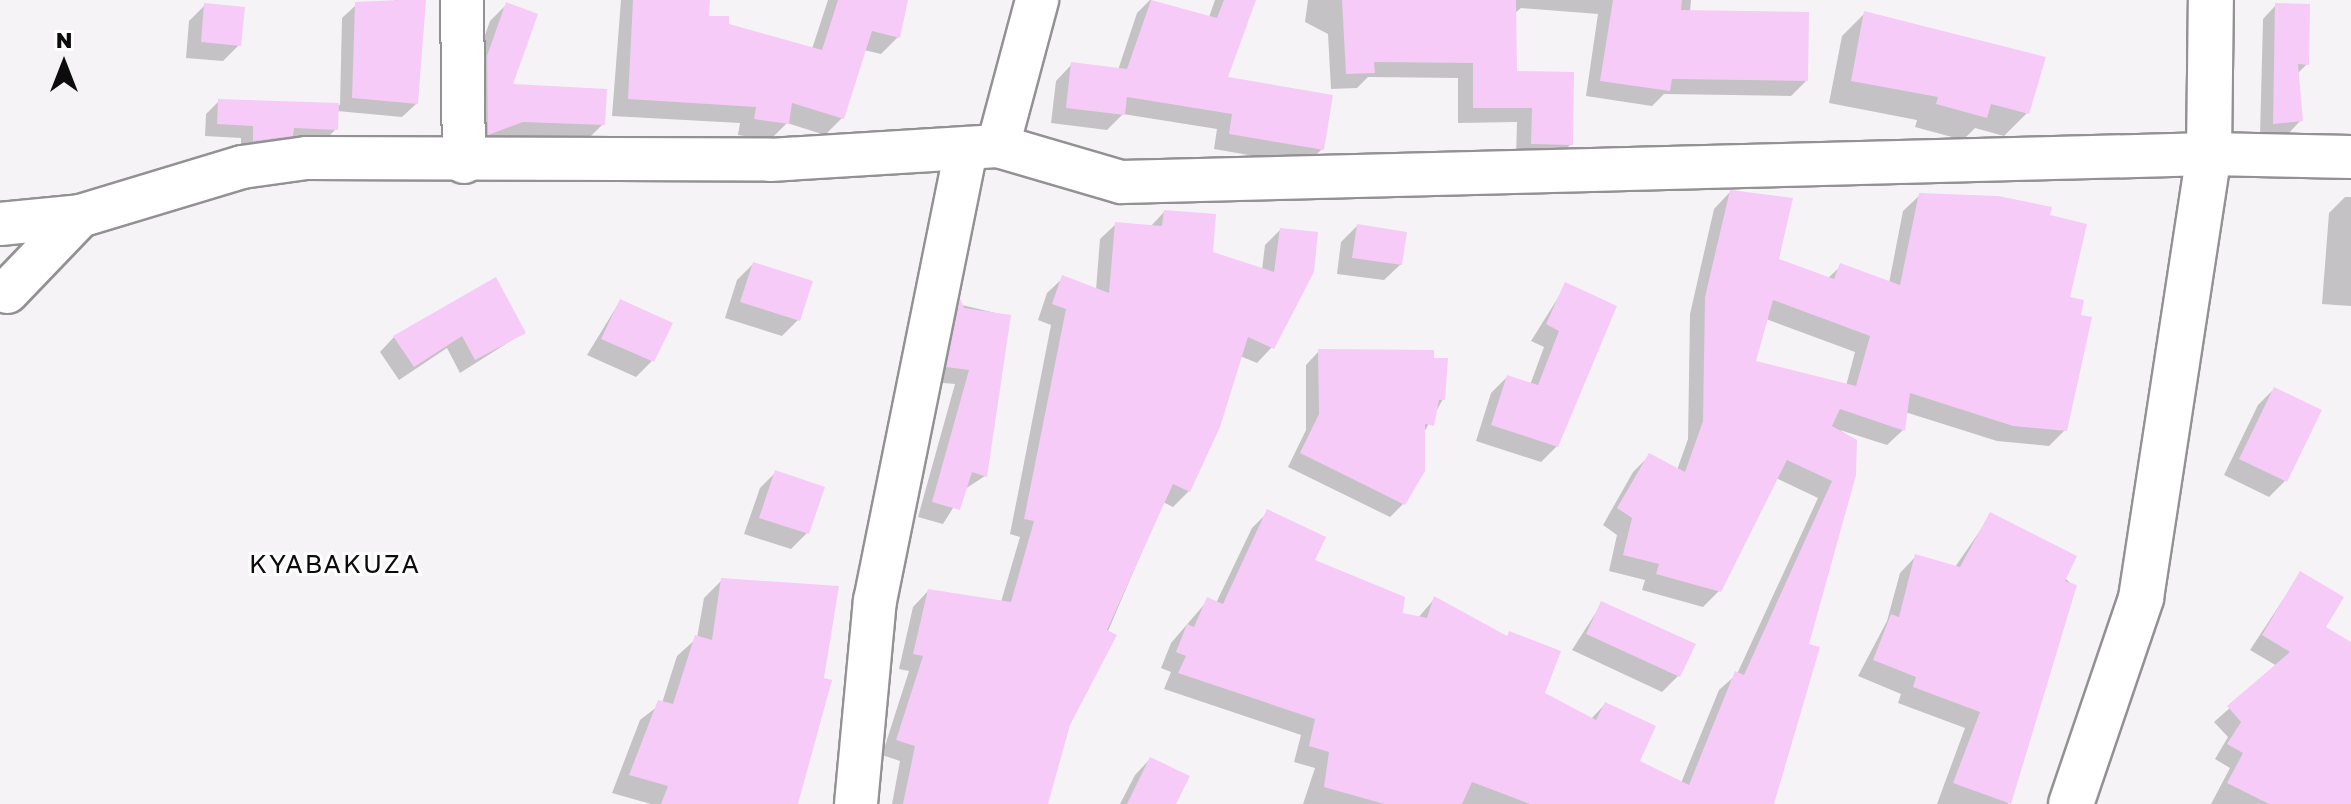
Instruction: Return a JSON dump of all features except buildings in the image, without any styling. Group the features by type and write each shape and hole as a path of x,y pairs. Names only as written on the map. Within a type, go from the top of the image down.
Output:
{"street":[{"path":"462,0 464,162"},
{"path":"856,804 875,601 982,147 1037,0"},
{"path":"2071,804 2141,598 2209,154 2211,0"},
{"path":"0,224 80,216 242,167 306,158 464,162 770,160 982,147 1121,182 2209,154 2351,157"},
{"path":"2,296 80,216"}],"district":[{"name":"KYABAKUZA","path":"335,564"}]}
